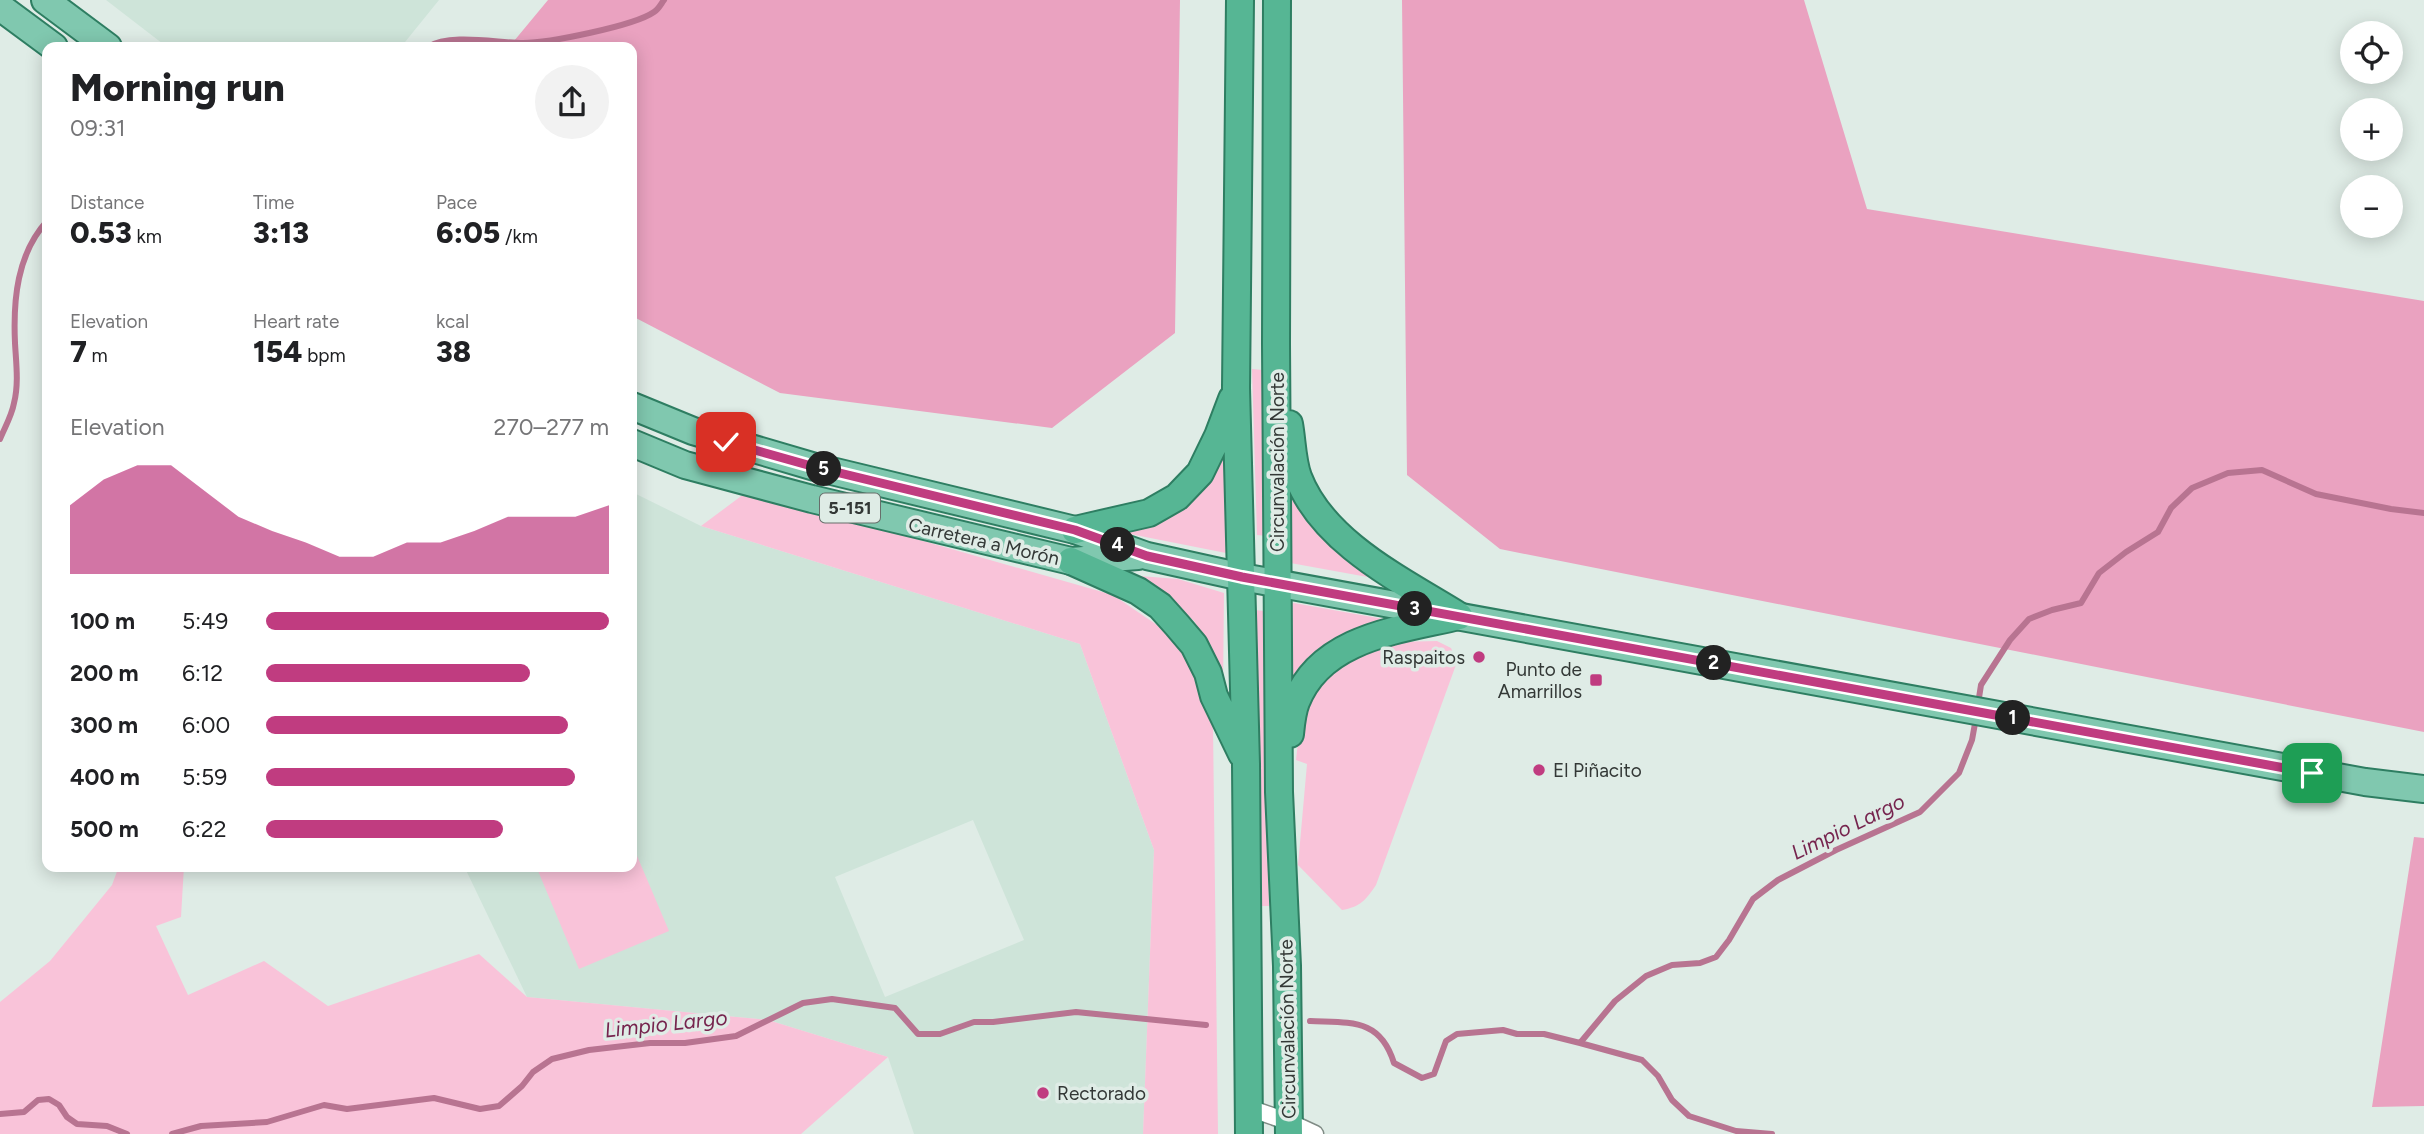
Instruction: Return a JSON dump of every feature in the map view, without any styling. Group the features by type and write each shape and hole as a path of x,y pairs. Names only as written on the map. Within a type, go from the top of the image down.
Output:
{"highway":[{"name":"Circunvalación Norte","path":"1240,0 1236,388 1246,764 1249,1134"},
{"name":"Circunvalación Norte","path":"1277,0 1279,792 1287,966 1289,1128"},
{"path":"1276,344 1298,477 1321,516 1352,548 1459,617"},
{"path":"1075,530 1149,513 1177,497 1200,473 1218,436 1236,388"},
{"path":"1071,561 1139,591 1160,606 1177,625 1194,645 1208,673 1214,696 1246,764"},
{"path":"1279,792 1295,704 1317,669 1343,648 1379,635 1459,617"}],"main road":[{"path":"45,0 101,42"},
{"path":"0,6 47,42"},
{"name":"Carretera a Morón","path":"637,408 693,431 815,467 1075,530 1147,556"},
{"path":"685,465 693,431"},
{"name":"Carretera a Morón","path":"637,445 685,465 812,499 1071,561 1147,556"},
{"name":"5-151","path":"1147,556 1242,577 1459,617 2365,782 2424,789"}],"street":[{"path":"1249,1108 1289,1128 1315,1134"}],"shaded area":[{"path":"106,0 439,0 405,42 161,42"},
{"path":"548,0 1180,0 1175,333 1052,428 780,393 637,319 637,42 513,42"},
{"path":"1402,0 1804,0 1867,209 2424,301 2424,732 1500,549 1407,475"},
{"path":"1252,369 1263,370 1267,536 1257,535"},
{"path":"1226,448 1226,553 1115,531"},
{"path":"1285,459 1373,578 1285,562"},
{"path":"748,491 1113,595 1157,625 1190,660 1213,727 1218,1134 1143,1134 1154,850 1080,644 701,526"},
{"path":"637,494 701,526 1080,644 1154,850 1143,1134 914,1134 888,1057 768,1020 527,997 467,872 637,872","holes":["973,820 1024,940 885,997 835,877"]},
{"path":"1140,576 1178,579 1224,593 1223,688 1195,622 1160,589"},
{"path":"1288,602 1389,620 1352,631 1331,641 1312,657 1285,690"},
{"path":"1255,610 1264,611 1269,906 1261,906"},
{"path":"1437,641 1451,648 1457,662 1376,885 1362,902 1342,910 1298,865 1307,764 1296,760 1305,712 1320,683 1345,656 1397,642"},
{"path":"2414,837 2424,838 2424,1106 2372,1107"},
{"path":"637,856 669,931 579,969 539,872 637,872"},
{"path":"117,872 184,872 181,917 156,926 188,995 264,961 328,1006 479,954 527,997 768,1020 888,1057 801,1134 0,1134 0,1002 50,961 112,885"}],"waterway":[{"path":"535,42 629,23 655,11 664,0"},
{"path":"441,42 507,42"},
{"path":"0,439 16,396 15,310 19,278 29,248 42,228"},
{"name":"Limpio Largo","path":"1978,704 1981,685 2010,640 2029,619 2081,603 2099,573 2158,532 2171,508 2192,488 2228,473 2262,470 2316,494 2424,513"},
{"name":"Limpio Largo","path":"1310,1021 1351,1023 1372,1030 1388,1048 1394,1063 1422,1078 1434,1074 1446,1041 1457,1034 1503,1030 1517,1034 1544,1034 1580,1043 1615,1001 1646,976 1672,965 1700,963 1716,957 1753,899 1778,880 1920,812 1959,773 1972,740 1976,718"},
{"name":"Limpio Largo","path":"172,1134 201,1126 267,1122 324,1105 347,1109 434,1098 480,1109 499,1106 522,1086 533,1072 552,1059 589,1050 650,1043 685,1043 736,1036 803,1003 832,999 895,1008 918,1034 940,1034 974,1022 1076,1012 1206,1025"},
{"path":"1580,1043 1642,1060 1658,1076 1672,1100 1689,1116 1736,1131 1772,1134"},
{"name":"Limpio Largo","path":"0,1114 24,1112 38,1100 49,1099 59,1105 67,1117 77,1124 107,1126 127,1134"}],"place":[{"name":"Raspaitos","path":"1479,657"},
{"name":"Punto de Amarrillos","path":"1596,680"},
{"name":"El Piñacito","path":"1539,770"},
{"name":"Rectorado","path":"1043,1093"}],"route":[{"path":"726,442 815,467 1075,530 1147,556 1242,577 2312,773"}]}
